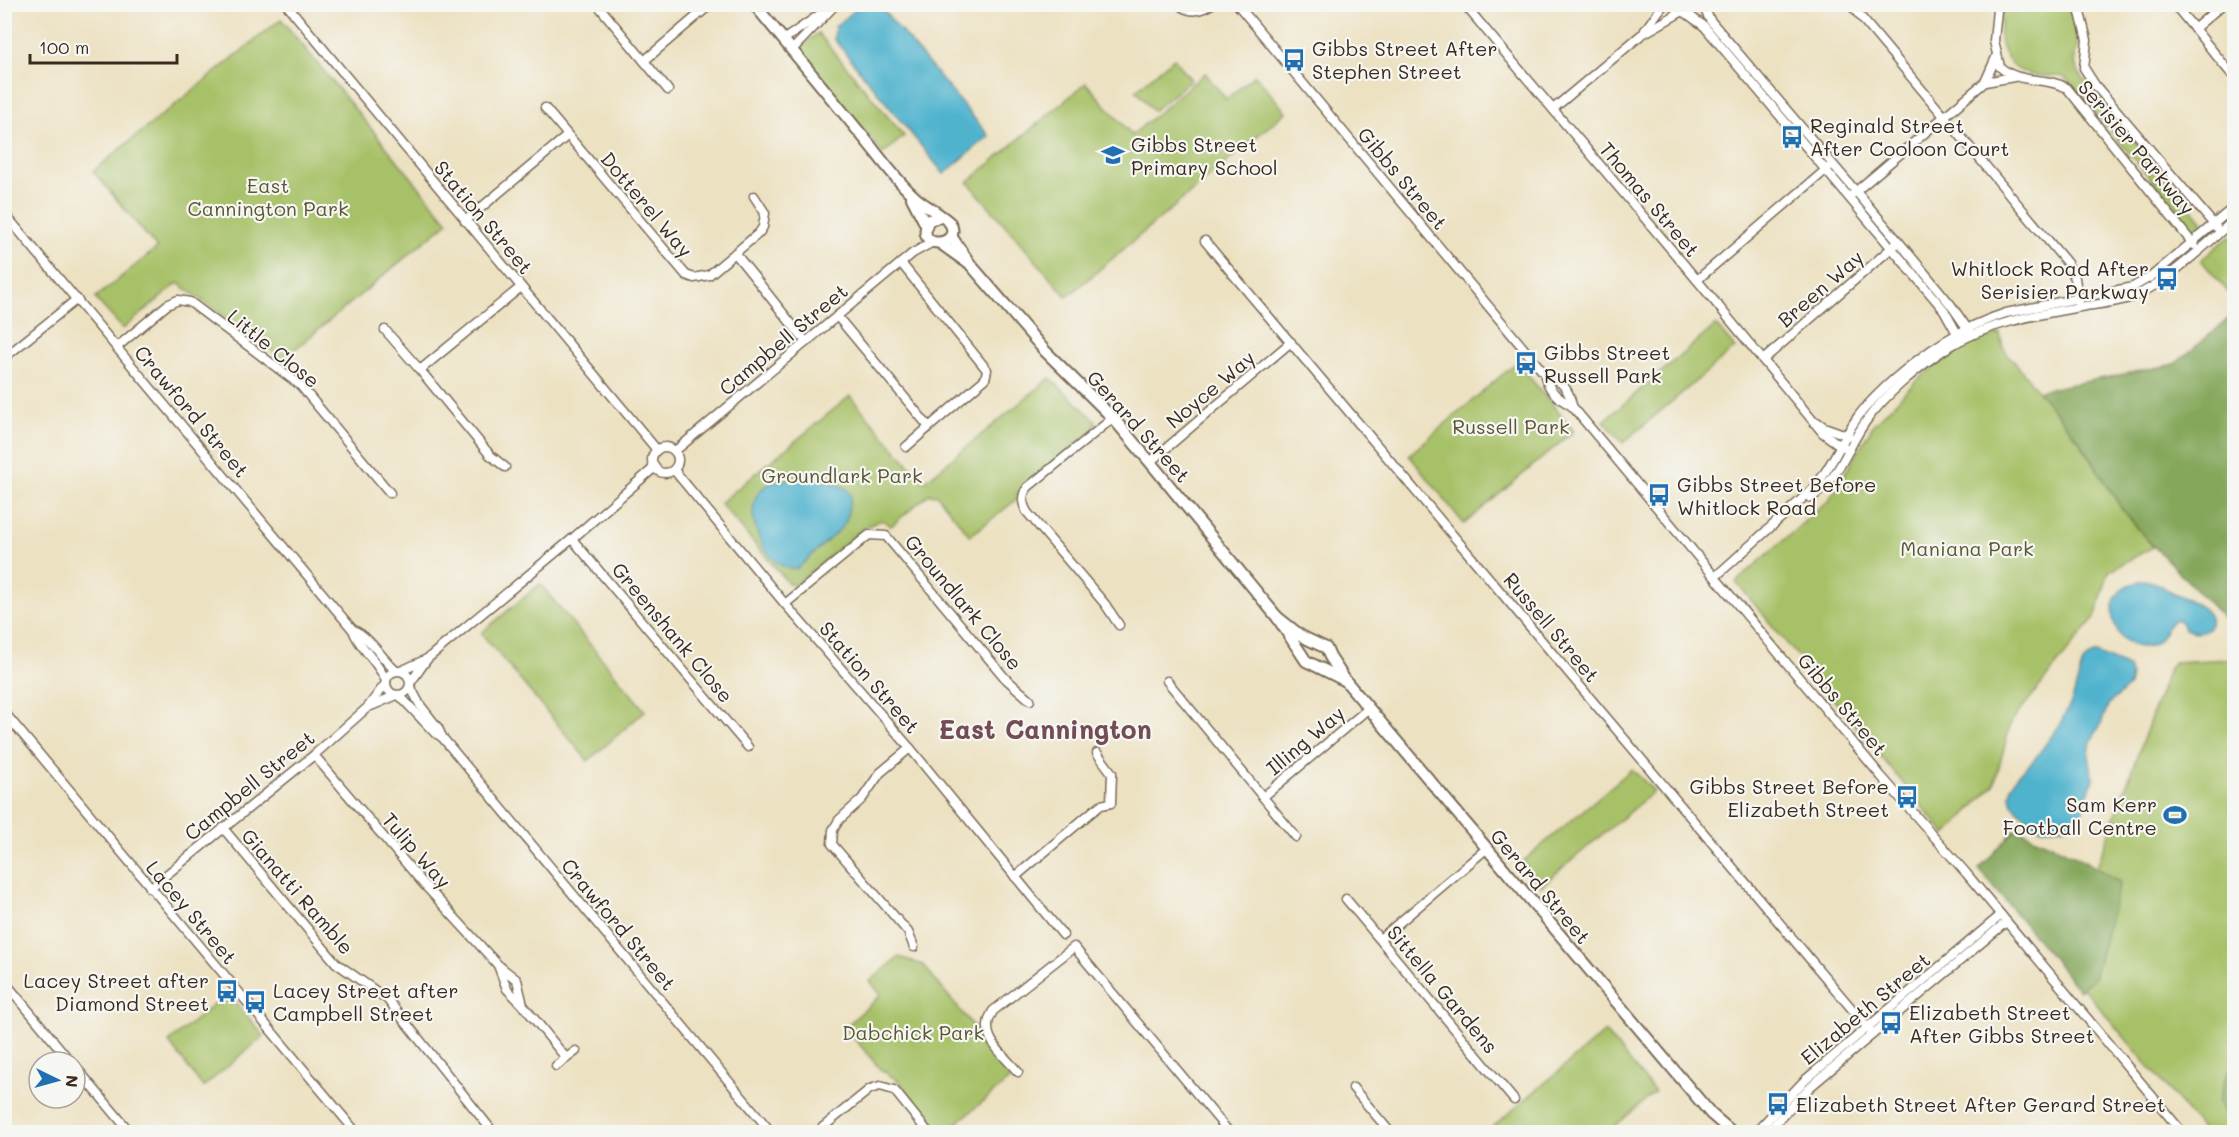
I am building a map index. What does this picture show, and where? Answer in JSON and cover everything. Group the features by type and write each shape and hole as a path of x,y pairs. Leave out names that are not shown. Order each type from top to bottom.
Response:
{"street":[{"name":"Station Street","path":"286,4 657,450"},
{"path":"597,4 668,90"},
{"path":"644,61 711,4"},
{"name":"Gerard Street","path":"754,4 909,192 951,224 951,236 970,264 1045,351 1113,418 1277,617 1306,661 1345,681"},
{"path":"783,40 835,4 792,50"},
{"path":"1178,4 1197,12 1212,4"},
{"name":"Gibbs Street","path":"1237,4 1544,373 1564,384 1570,395 1572,406"},
{"name":"Thomas Street","path":"1464,4 1697,280 1822,433 1850,450"},
{"path":"1641,35 1664,4"},
{"path":"1671,4 1704,26 1829,167"},
{"path":"1552,109 1641,35 1683,12 1694,10 1700,4 1710,21 1852,195 1951,305 1969,331"},
{"path":"1850,4 2067,263 2075,278 2079,303"},
{"path":"1996,4 1994,40 1997,56 2000,67 2014,77"},
{"name":"Serisier Parkway","path":"2076,4 2087,40 2084,68 2095,85 2220,232"},
{"path":"2080,13 2085,4"},
{"path":"2174,4 2235,77"},
{"path":"2194,29 2223,4"},
{"path":"1852,195 1985,82 1997,56"},
{"name":"Serisier Parkway","path":"1985,82 2014,77 2042,82 2057,81 2067,88 2195,246"},
{"name":"Dotterel Way","path":"545,108 686,275 694,278 709,275 763,227 765,213 754,196"},
{"path":"465,221 567,136"},
{"path":"1697,280 1829,167"},
{"name":"Gerard Street","path":"909,192 931,236 970,264"},
{"path":"2195,246 2214,224 2235,207"},
{"name":"Crawford Street","path":"4,213 353,630 358,641 377,662 386,682"},
{"path":"940,217 933,217 931,236 951,236"},
{"path":"1715,577 1792,509 1826,475 1846,435 1868,404 1907,368 1958,336 2006,313 2079,303 2133,287 2220,232 2235,219"},
{"name":"Campbell Street","path":"675,451 931,236"},
{"name":"Russell Street","path":"1205,241 1871,1030"},
{"path":"1895,244 1944,310 1958,336"},
{"name":"Breen Way","path":"1763,360 1895,244"},
{"path":"735,253 806,342"},
{"path":"901,263 987,370 984,379 906,447"},
{"path":"420,370 520,287"},
{"path":"4,358 77,299"},
{"name":"Little Close","path":"117,347 167,305 178,300 190,302 300,385 390,493"},
{"path":"837,316 929,427"},
{"path":"386,330 490,455 505,466"},
{"path":"1792,509 1828,484 1837,474 1865,422 1881,403 1958,336"},
{"name":"Noyce Way","path":"1150,462 1291,342"},
{"name":"Gibbs Street","path":"1544,373 1549,389 1572,406 2182,1132"},
{"name":"Thomas Street","path":"1809,416 1824,427 1856,438"},
{"path":"1113,418 1028,487 1023,500 1027,512 1105,604 1119,625"},
{"path":"663,447 675,451 678,464 674,470 667,473 655,467 653,461 657,450 663,447"},
{"path":"427,659 389,674 386,682 389,691 398,695 406,693 427,659 655,467"},
{"name":"Station Street","path":"674,470 785,604 910,748 1062,935"},
{"name":"Groundlark Close","path":"785,604 864,539 877,535 886,536 1005,678 1030,700"},
{"name":"Greenshank Close","path":"572,539 748,747"},
{"name":"Gerard Street","path":"1277,617 1301,636 1323,645 1345,681 1486,849 1711,1114 1732,1132"},
{"name":"Crawford Street","path":"353,630 366,638 384,660 398,671"},
{"path":"398,671 408,675 410,684"},
{"path":"1167,681 1296,837"},
{"name":"Campbell Street","path":"150,888 314,755 368,707 386,682"},
{"name":"Crawford Street","path":"410,684 420,705 438,728 442,737 771,1132"},
{"name":"Campbell Street","path":"368,707 398,695"},
{"name":"Crawford Street","path":"398,695 434,732 442,737"},
{"name":"Illing Way","path":"1263,797 1369,708"},
{"name":"Lacey Street","path":"4,712 356,1132"},
{"path":"910,748 880,774 862,799 838,820 833,830 832,844 908,932 914,947"},
{"path":"1015,877 1093,811 1101,805 1111,804 1112,773 1097,753"},
{"name":"Tulip Way","path":"314,755 421,881 498,965 517,980 523,1005 566,1058"},
{"name":"Gianatti Ramble","path":"223,828 336,963 387,999 493,1132"},
{"path":"1380,939 1486,849"},
{"name":"Sittella Gardens","path":"1346,899 1514,1100"},
{"name":"Elizabeth Street","path":"1756,1132 1804,1081 1871,1030 2003,919"},
{"path":"1018,1072 992,1041 987,1032 987,1019 993,1011 1074,947 1229,1132"},
{"path":"4,981 61,1050"},
{"name":"Elizabeth Street","path":"1767,1132 1810,1087 1871,1030"},
{"path":"556,1065 576,1051"},
{"path":"87,1080 130,1132"},
{"path":"817,1132 870,1089 880,1086 894,1090 928,1132"},
{"path":"1353,1088 1390,1132"},
{"name":"Gerard Street","path":"1711,1114 1720,1132"}],"green space":[{"path":"2002,5 2066,5 2078,25 2075,61 2079,73 2203,222 2194,230 2065,77 2025,73 2008,60 2000,40"},
{"name":"East Cannington Park","path":"281,19 448,222 283,359 178,283 123,329 95,298 157,248 93,171"},
{"path":"818,33 904,136 883,154 797,50"},
{"path":"1174,58 1191,80 1153,111 1136,90"},
{"path":"1205,73 1226,99 1255,75 1286,112 1067,297 968,182 1086,83 1132,135"},
{"path":"2230,236 2234,241 2234,299 2201,260"},
{"path":"2234,314 2234,629 2143,535 2120,506 2080,441 2038,391 2175,364"},
{"path":"1716,325 1735,348 1623,443 1604,421"},
{"name":"Maniana Park","path":"2000,334 2003,348 2080,442 2120,506 2153,547 2109,571 2095,618 2011,722 1994,785 1946,835 1736,582 1829,500 1874,424 1915,382 1958,350 1981,338"},
{"name":"Russell Park","path":"1517,362 1574,431 1464,524 1409,455"},
{"name":"Groundlark Park","path":"1050,378 1096,421 1095,428 1018,492 1017,499 970,536 937,495 929,494 891,526 882,520 865,527 795,585 789,584 720,503 850,396 924,482"},
{"path":"540,584 645,711 588,761 481,633"},
{"name":"Sam Kerr Football Centre","path":"2234,660 2234,1132 2204,1132 2062,963 2169,668 2174,662"},
{"path":"1632,769 1654,791 1541,886 1522,862"},
{"path":"2016,829 2078,857 2120,882 2094,978 2079,990 1979,869"},
{"name":"Dabchick Park","path":"899,957 923,965 1014,1076 946,1132 939,1132 899,1081 880,1069 845,1027 881,995 870,981"},
{"path":"227,993 264,1036 203,1087 169,1042"},
{"path":"1605,1032 1655,1092 1608,1132 1487,1132"},
{"path":"2234,1067 2234,1128 2218,1102 2227,1073"}],"water":[{"path":"861,5 879,5 989,136 944,174 834,39 835,27"},
{"path":"812,478 847,489 851,496 846,521 798,568 786,568 765,548 757,533 753,517 754,502 761,490 775,482"},
{"path":"2146,581 2157,584 2203,609 2210,620 2209,627 2200,632 2190,631 2184,629 2181,622 2176,619 2168,625 2156,643 2140,647 2130,644 2116,628 2113,607 2116,596 2124,588"},
{"path":"2096,653 2128,667 2131,676 2129,686 2108,705 2091,741 2089,755 2093,779 2081,816 2065,827 2040,828 2031,823 2012,804 2011,787 2018,775 2033,761 2057,729 2072,701 2082,665 2086,659"}],"place":[{"name":"Gibbs Street After Stephen Street","path":"1294,60"},
{"name":"Reginald Street After Cooloon Court","path":"1792,137"},
{"name":"Gibbs Street Primary School","path":"1113,155"},
{"name":"Whitlock Road After Serisier Parkway","path":"2167,279"},
{"name":"Gibbs Street Russell Park","path":"1526,363"},
{"name":"Gibbs Street Before Whitlock Road","path":"1659,495"},
{"name":"Gibbs Street Before Elizabeth Street","path":"1907,797"},
{"name":"Sam Kerr Football Centre","path":"2175,815"},
{"name":"Lacey Street after Diamond Street","path":"227,991"},
{"name":"Lacey Street after Campbell Street","path":"255,1002"},
{"name":"Elizabeth Street After Gibbs Street","path":"1891,1023"},
{"name":"Elizabeth Street After Gerard Street","path":"1778,1104"}],"district":[{"name":"East Cannington","path":"1045,729"}]}
